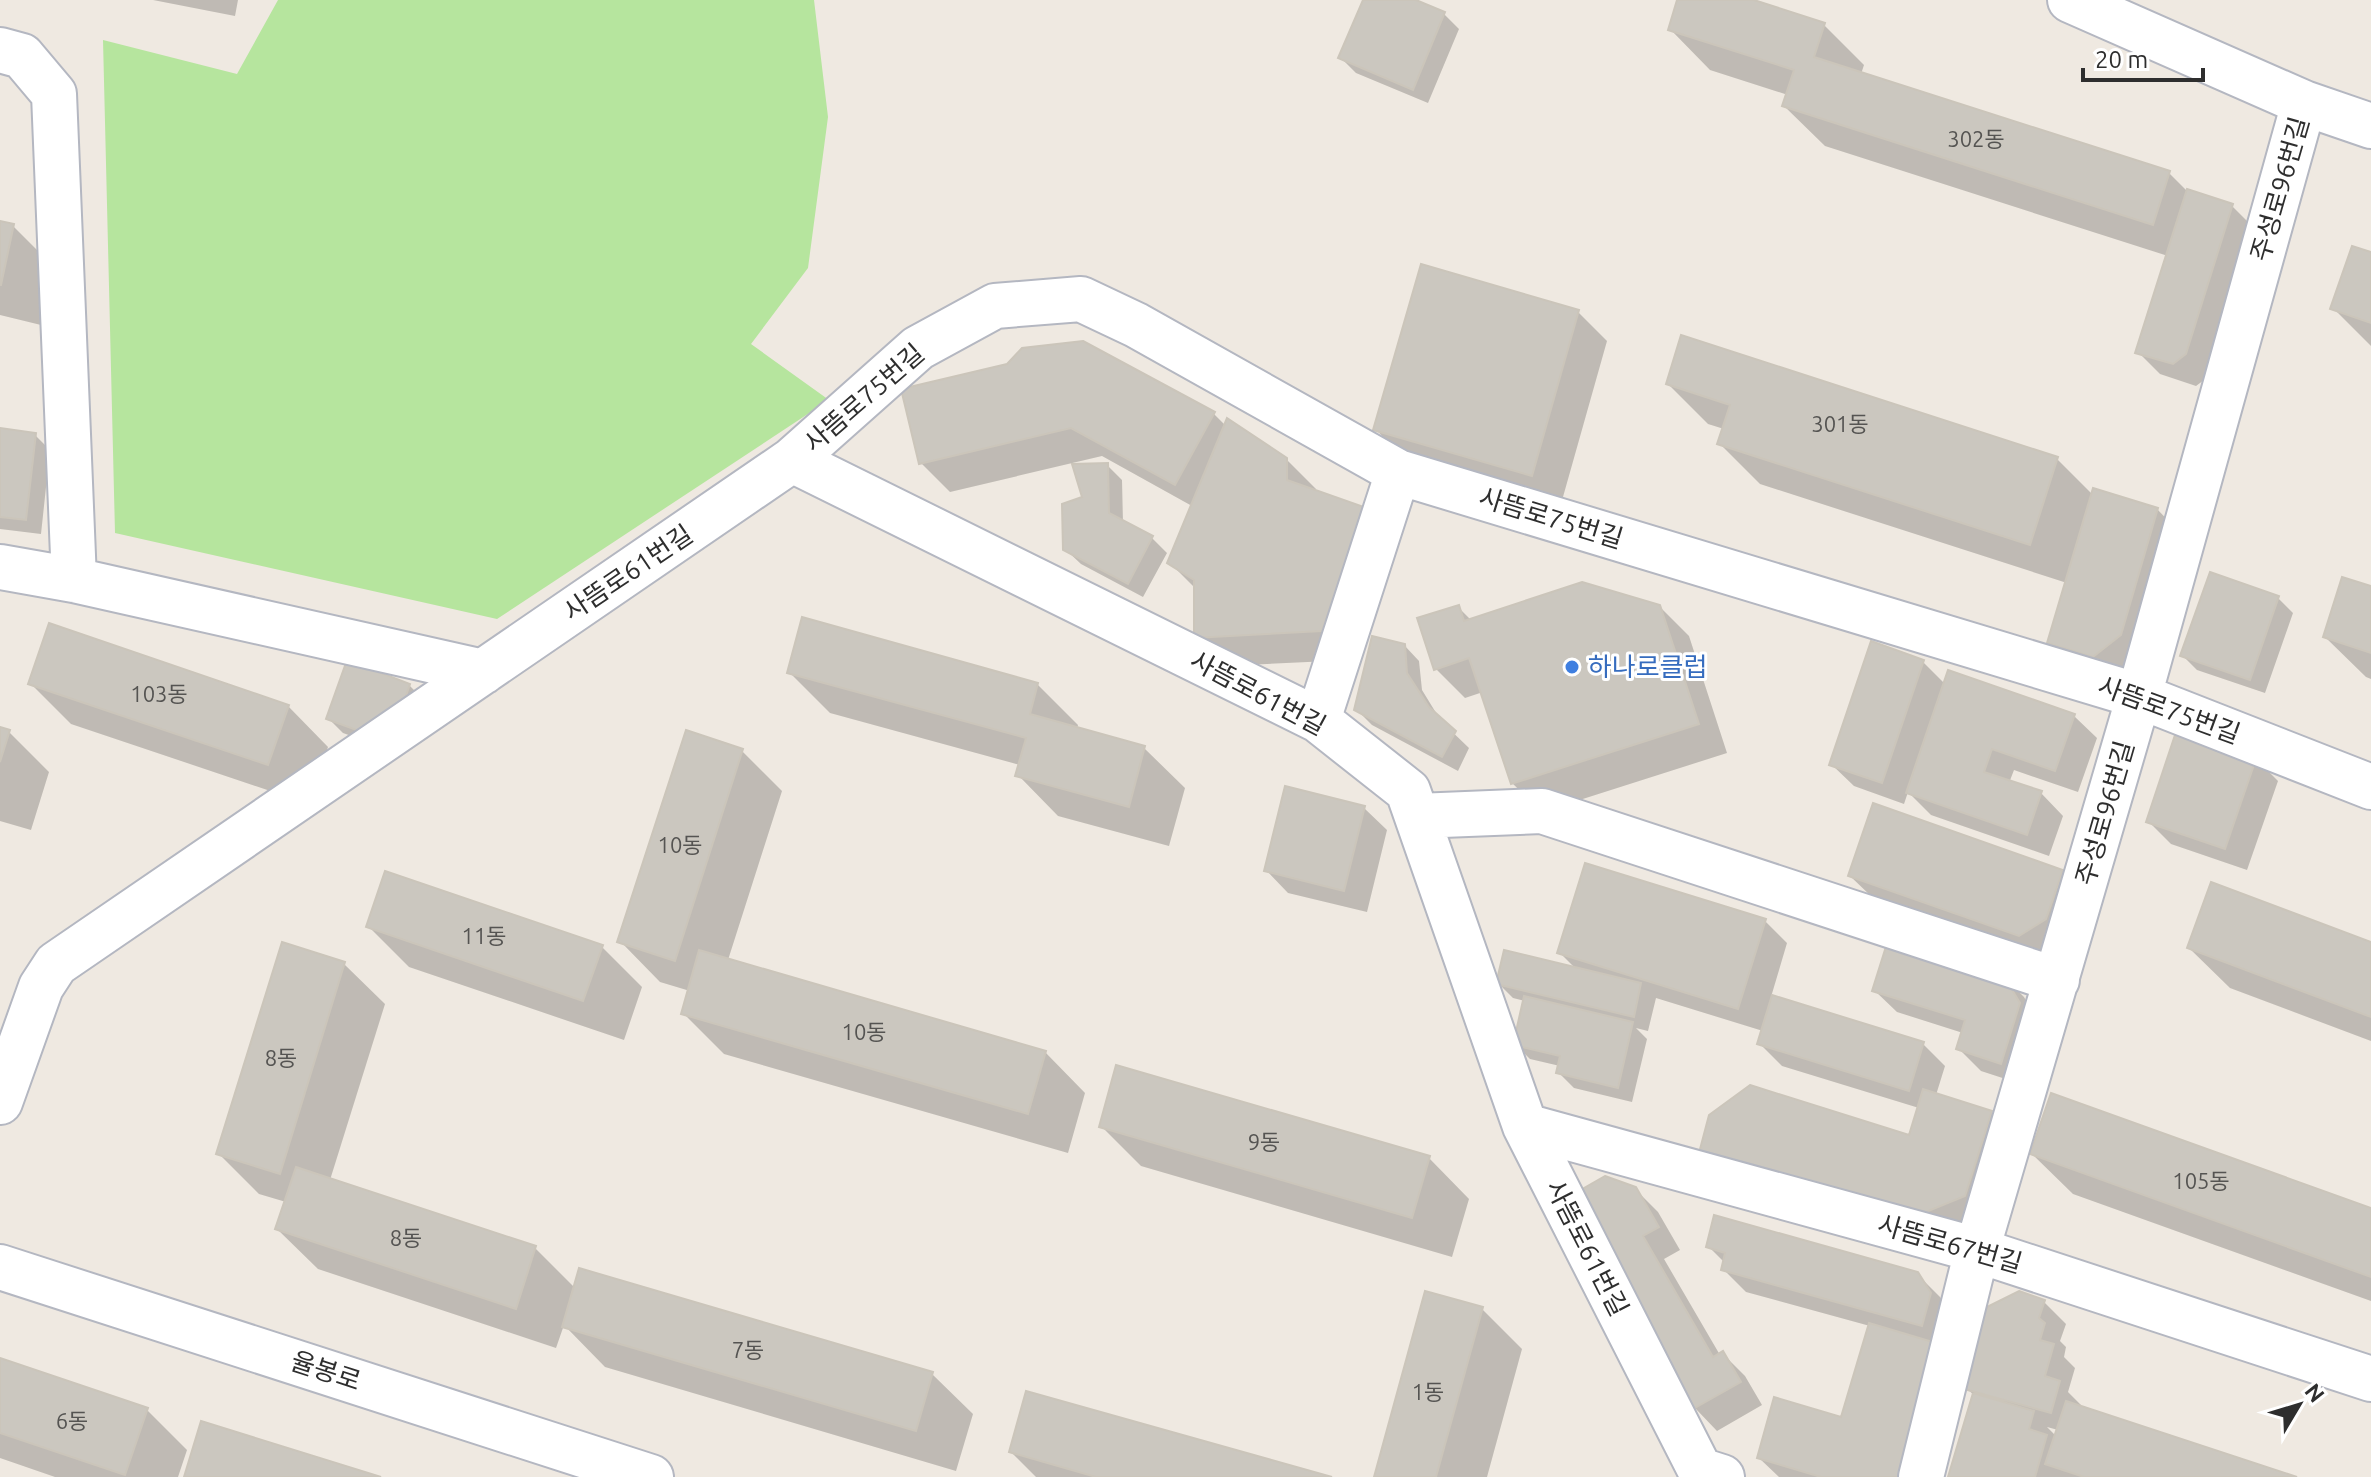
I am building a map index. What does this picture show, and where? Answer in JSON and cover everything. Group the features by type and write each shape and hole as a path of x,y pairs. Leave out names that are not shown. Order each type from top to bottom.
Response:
{"street":[{"path":"2070,0 2304,103 2371,126"},
{"path":"0,50 22,56 54,94 74,580"},
{"name":"주성로96번길","path":"1921,1477 1977,1250 2139,696 2304,103"},
{"name":"사뜸로75번길","path":"792,460 918,348 995,306 1081,299 1136,325 1398,472 2139,696 2371,787"},
{"name":"사뜸로61번길","path":"0,1102 41,987 56,964 792,460 1318,720 1408,791 1525,1126 1700,1470 1722,1477"},
{"path":"1318,720 1398,472"},
{"path":"0,567 74,580 483,672"},
{"path":"1417,816 1542,811 2057,980"},
{"name":"사뜸로67번길","path":"1525,1126 1977,1250 2371,1379"},
{"name":"율봉로","path":"0,1267 651,1477"}],"green space":[{"path":"278,0 814,0 828,117 808,268 751,344 829,400 497,619 115,533 103,40 237,74"}],"building":[{"path":"1363,0 1416,0 1445,12 1413,90 1338,58"},
{"path":"1677,0 1754,0 1825,23 1814,57 2170,171 2153,225 1782,106 1794,70 1668,30"},
{"path":"2187,189 2233,204 2186,354 2173,364 2135,353"},
{"path":"0,221 14,224 1,285 0,285"},
{"path":"2352,246 2371,252 2371,323 2330,309"},
{"path":"1421,264 1579,310 1532,476 1373,430"},
{"path":"1681,335 2058,457 2030,545 1717,444 1730,405 1666,384"},
{"path":"1083,341 1215,412 1175,485 1071,428 919,464 901,389 1007,364 1022,348"},
{"path":"1227,418 1287,458 1287,480 1364,507 1322,631 1194,638 1194,580 1167,563"},
{"path":"0,428 36,433 26,520 0,517"},
{"path":"1108,463 1109,513 1153,536 1128,584 1063,550 1062,504 1082,497 1072,464"},
{"path":"2093,488 2158,508 2121,635 2093,657 2047,643"},
{"path":"2210,572 2279,596 2250,680 2180,656"},
{"path":"2342,577 2371,586 2371,653 2323,637"},
{"path":"1582,582 1660,605 1699,724 1511,784 1469,658 1434,670 1417,618 1459,605 1464,621"},
{"path":"802,617 1038,683 1030,714 1145,746 1129,807 1015,776 1026,738 787,673"},
{"path":"49,623 289,705 268,765 28,684"},
{"path":"1372,636 1405,644 1407,673 1429,707 1456,731 1442,757 1354,710"},
{"path":"1871,641 1924,660 1882,783 1829,765"},
{"path":"347,660 410,684 397,722 380,716 373,736 326,719"},
{"path":"1948,670 2075,714 2055,771 1992,749 1984,772 2042,791 2027,835 1906,793"},
{"path":"0,727 10,730 0,762"},
{"path":"2177,729 2257,756 2225,849 2146,822"},
{"path":"686,730 743,749 675,961 617,942"},
{"path":"1285,786 1365,806 1344,891 1264,871"},
{"path":"1873,803 2063,870 2046,919 2019,936 1848,876"},
{"path":"1585,863 1766,919 1738,1009 1557,953"},
{"path":"385,871 603,945 583,1001 366,927"},
{"path":"2211,882 2371,942 2371,1017 2187,948"},
{"path":"1889,937 2002,973 2020,1003 2001,1064 1956,1049 1965,1020 1872,991"},
{"path":"282,942 345,962 280,1174 216,1154"},
{"path":"699,950 1046,1051 1028,1114 681,1014"},
{"path":"1504,950 1641,983 1634,1017 1496,984"},
{"path":"1772,995 1924,1042 1909,1091 1757,1044"},
{"path":"1524,996 1633,1022 1618,1088 1556,1073 1560,1056 1513,1045"},
{"path":"1116,1065 1430,1156 1412,1218 1099,1127"},
{"path":"1750,1085 1909,1135 1923,1089 1992,1111 1965,1196 1926,1212 1699,1153 1709,1115"},
{"path":"2051,1093 2371,1208 2371,1277 2030,1154"},
{"path":"296,1167 536,1246 516,1309 275,1229"},
{"path":"1605,1176 1636,1187 1659,1227 1643,1236 1713,1357 1723,1351 1741,1382 1693,1409 1570,1196"},
{"path":"1714,1215 1918,1272 1931,1293 1922,1326 1721,1270 1725,1253 1706,1247"},
{"path":"579,1268 933,1372 916,1431 562,1327"},
{"path":"1425,1291 1483,1307 1436,1477 1374,1477"},
{"path":"2019,1291 2045,1300 2039,1318 2045,1323 2040,1340 2054,1344 2045,1376 2060,1381 2051,1413 1964,1389 1987,1307"},
{"path":"1869,1323 1936,1343 1898,1477 1821,1477 1757,1458 1774,1397 1841,1417"},
{"path":"0,1358 148,1408 125,1475 0,1433"},
{"path":"1026,1391 1332,1477 1096,1477 1009,1452"},
{"path":"1973,1393 2034,1411 2029,1429 2047,1435 2035,1477 1948,1477"},
{"path":"2066,1401 2297,1477 2084,1477 2045,1464"},
{"path":"201,1421 381,1477 184,1477"}],"place":[{"name":"하나로클럽","path":"1572,667"}]}
